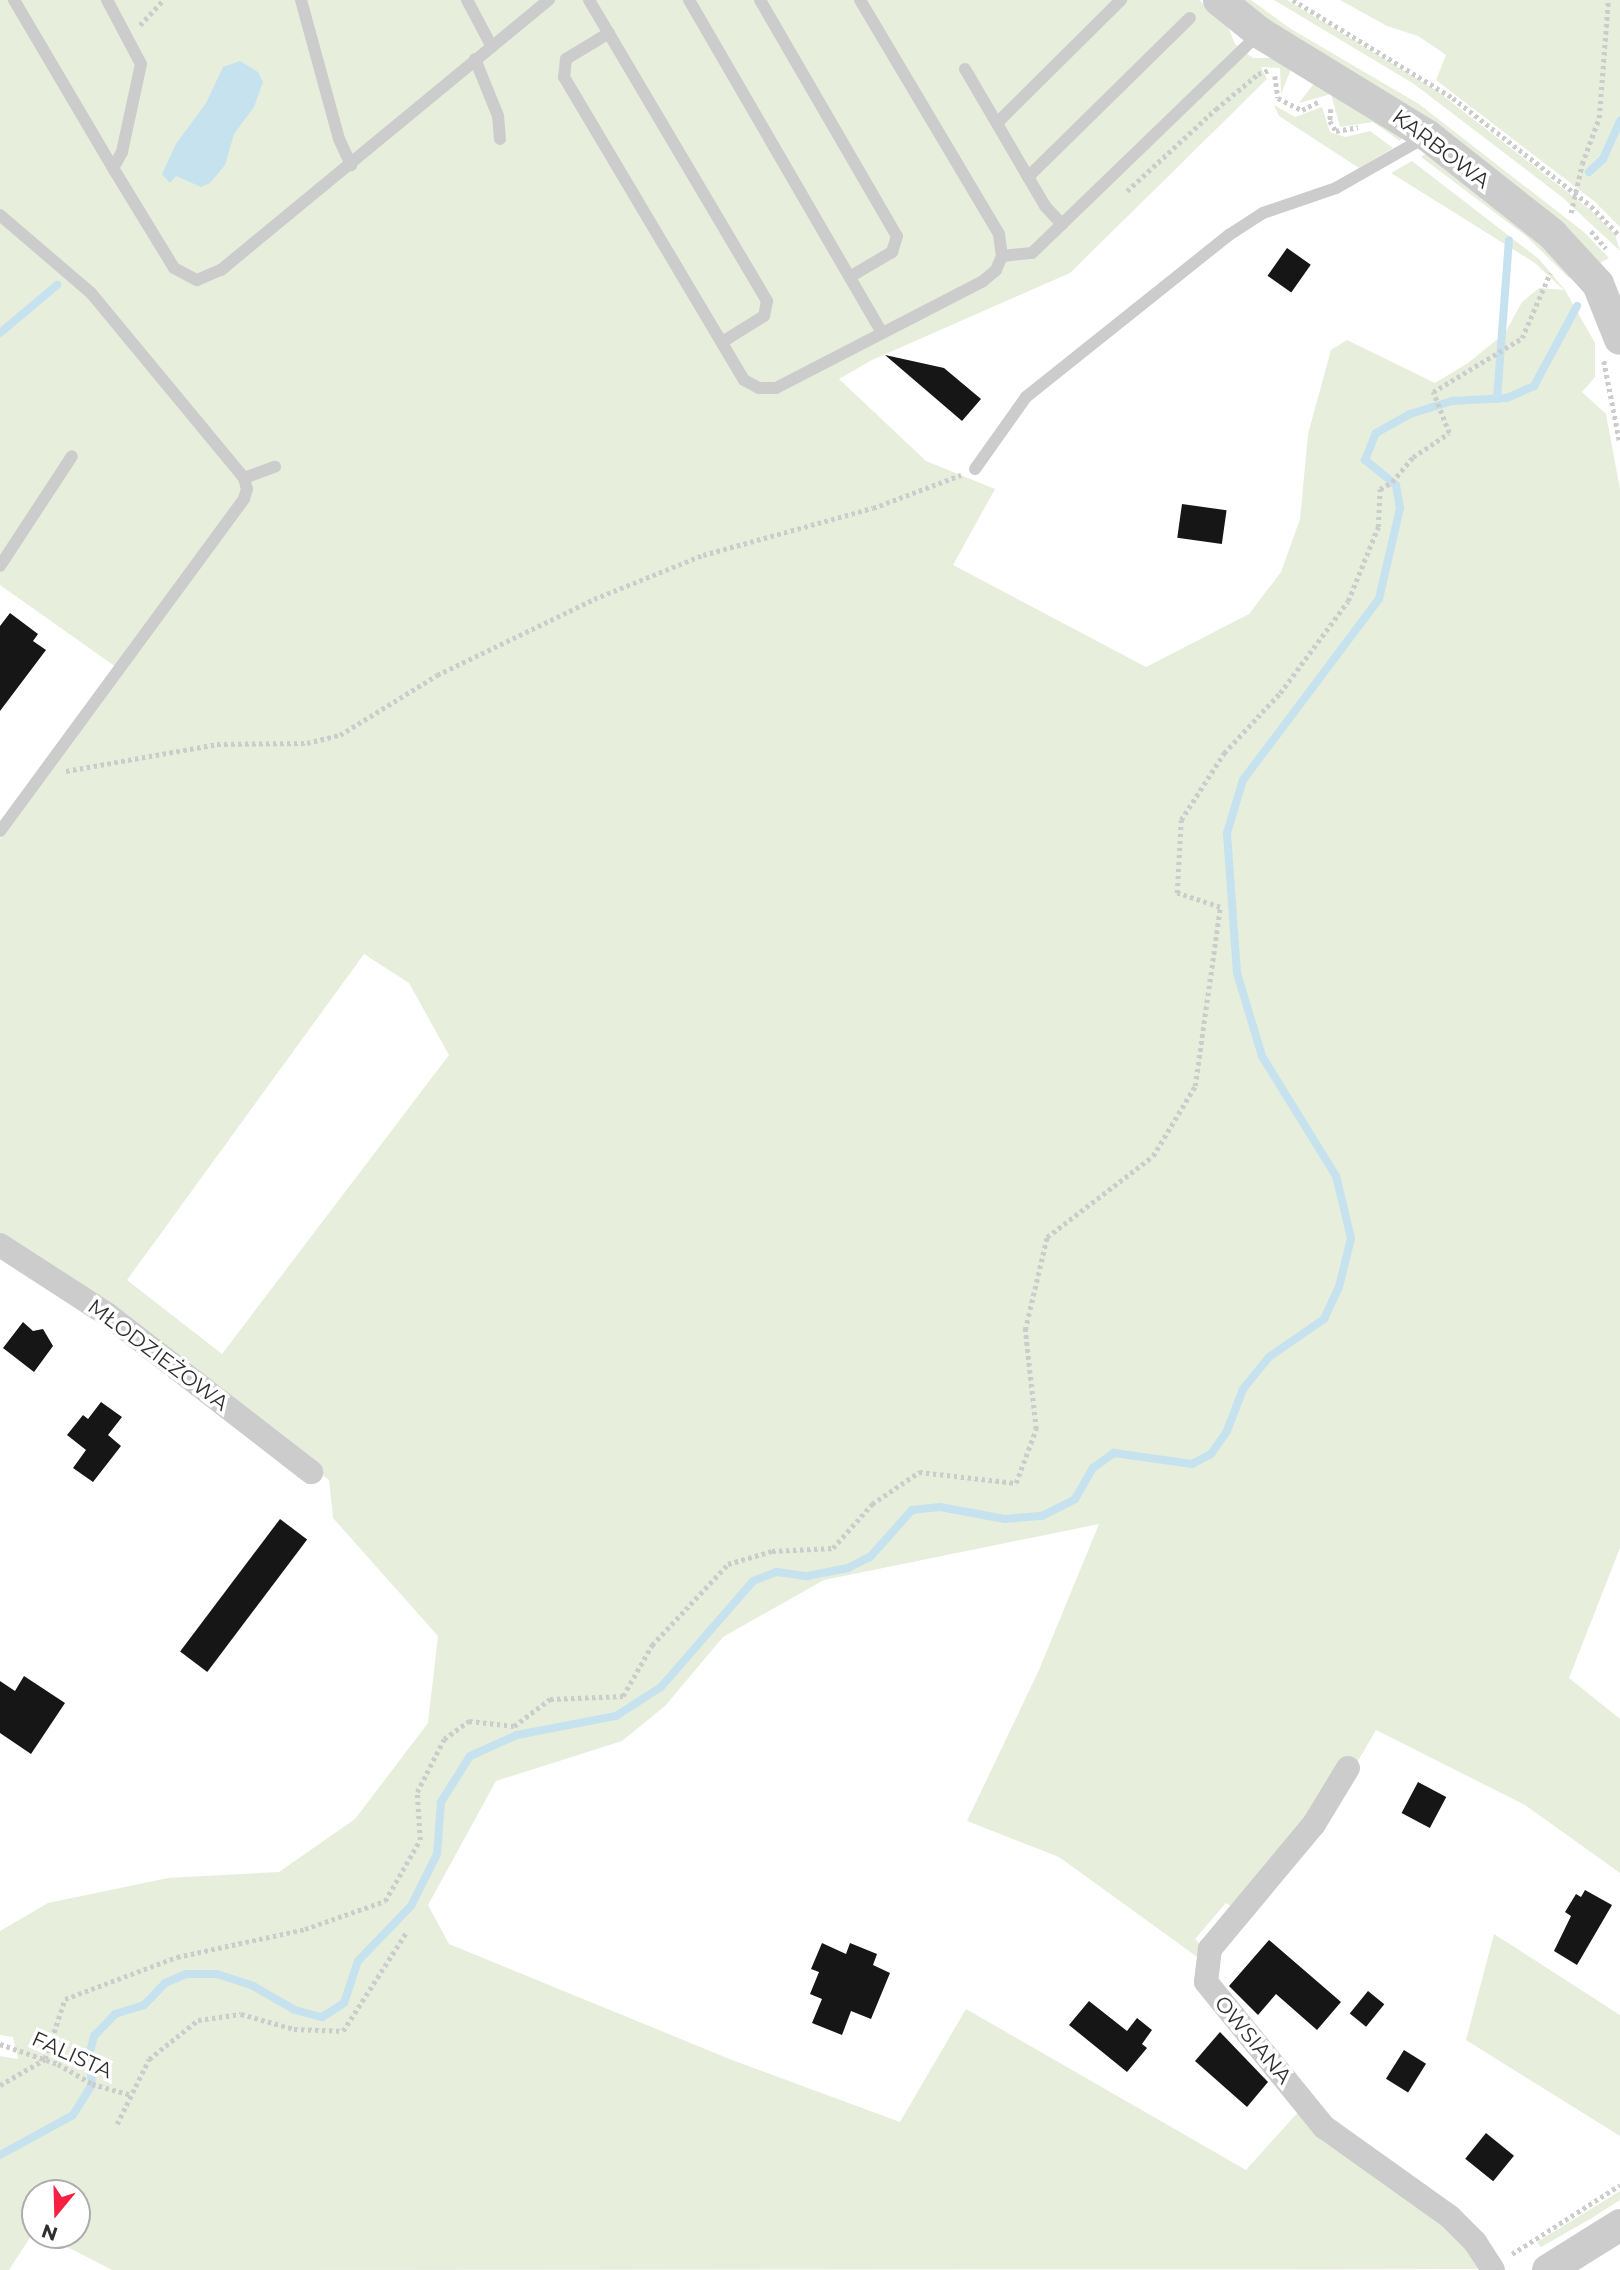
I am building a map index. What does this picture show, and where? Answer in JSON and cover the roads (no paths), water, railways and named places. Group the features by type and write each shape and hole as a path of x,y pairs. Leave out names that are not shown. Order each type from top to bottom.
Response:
{"street":[{"name":"KARBOWA","path":"1219,0 1260,33 1427,136 1573,253 1603,293 1611,347"},
{"name":"MŁODZIEŻOWA","path":"0,1245 108,1315 311,1472"},
{"name":"OWSIANA","path":"1348,1768 1314,1824 1210,1950 1206,1982 1324,2127 1450,2217 1475,2242 1492,2269"},
{"path":"1548,2270 1620,2225"}],"lane":[{"path":"14,0 174,268 197,280 221,270 549,0"},
{"path":"107,0 141,64 122,152 113,168"},
{"path":"301,0 339,139 351,164"},
{"path":"467,0 492,47"},
{"path":"589,0 767,301 764,316 722,342"},
{"path":"689,0 853,275 881,331"},
{"path":"760,0 897,236 892,252 853,275"},
{"path":"609,33 566,59 564,77 744,380 759,388 776,388 881,331 983,281 996,270 1002,256 999,234 860,0"},
{"path":"997,123 1121,0"},
{"path":"1028,177 1190,18"},
{"path":"1002,256 1032,253 1260,33"},
{"path":"475,60 498,116 500,139"},
{"path":"965,69 1028,177 1062,224"},
{"path":"975,470 1026,397 1228,235 1263,213 1336,188 1427,136"},
{"path":"0,215 91,293 244,478 244,499 0,831"},
{"path":"0,566 72,456"},
{"path":"244,478 275,467"}],"water":[{"path":"240,61 258,72 263,82 254,107 234,134 225,165 210,183 201,187 176,176 170,183 162,174 176,144 206,103 223,67"}],"waterway":[{"path":"1589,172 1603,159 1620,121"},
{"path":"1497,399 1509,240"},
{"path":"0,333 57,285"},
{"path":"0,2155 73,2115 92,2084 89,2055 94,2036 115,2014 144,2005 165,1983 186,1974 217,1974 253,1986 295,2010 322,2017 344,2003 358,1961 411,1906 437,1854 441,1802 470,1756 517,1735 616,1716 661,1687 753,1581 777,1572 807,1576 848,1568 870,1557 912,1510 940,1507 1005,1519 1042,1516 1075,1499 1093,1468 1114,1453 1192,1464 1211,1454 1227,1431 1243,1389 1269,1357 1324,1319 1339,1287 1351,1238 1336,1176 1262,1056 1237,973 1227,833 1243,780 1379,599 1400,508 1396,485 1365,460 1376,433 1410,414 1452,401 1507,398 1534,386 1577,306"}]}
